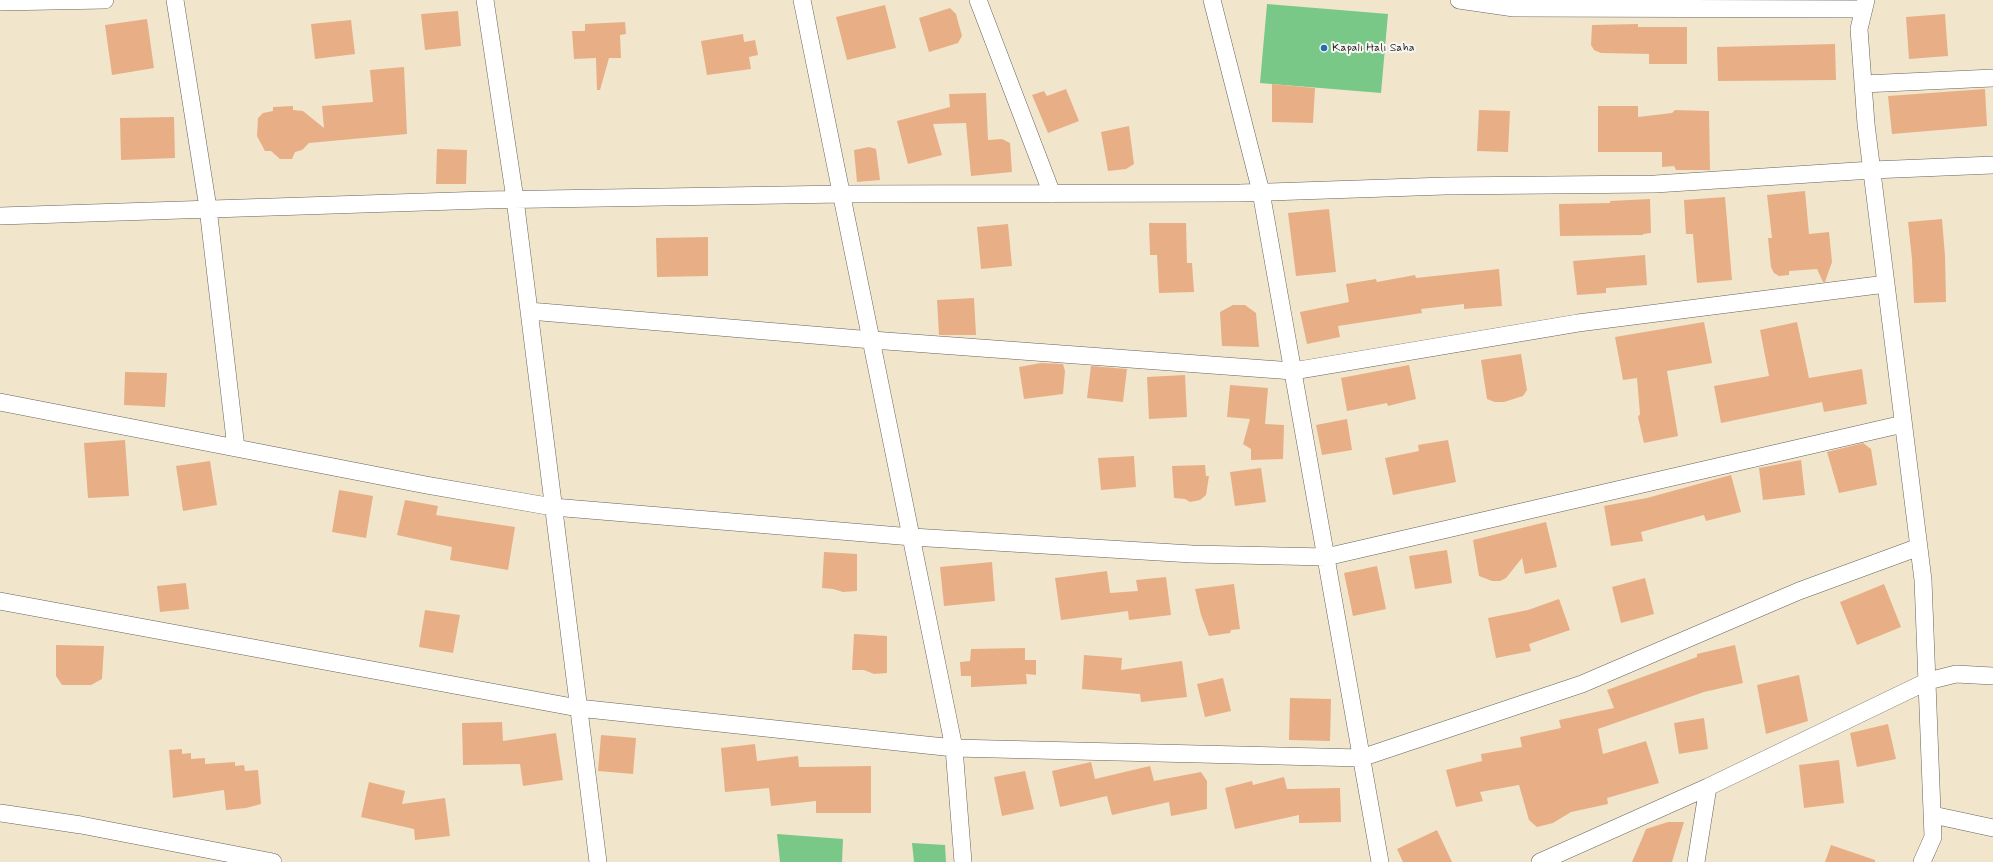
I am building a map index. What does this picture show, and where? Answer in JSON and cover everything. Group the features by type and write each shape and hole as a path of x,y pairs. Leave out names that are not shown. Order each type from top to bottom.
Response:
{"street":[{"path":"0,2 104,0"},
{"path":"175,0 208,208 236,448"},
{"path":"485,0 515,199 598,862"},
{"path":"802,0 843,194 954,748 963,862"},
{"path":"978,0 1052,194"},
{"path":"1212,0 1261,192 1380,862"},
{"path":"1458,0 1514,8 1865,4 1859,29 1863,84 1872,170 1923,580 1933,837 1922,862"},
{"path":"1863,84 1993,78"},
{"path":"0,216 515,199 843,194 1261,192 1445,186 1655,184 1872,170 1993,165"},
{"path":"529,311 872,340 1293,371 1578,323 1886,284"},
{"path":"0,402 553,507 912,538 1192,554 1326,557 1903,424"},
{"path":"0,602 578,708 954,748 1361,758 1582,684 1798,591 1919,547"},
{"path":"1540,862 1708,787 1928,681 1956,674 1993,676"},
{"path":"1696,862 1708,787"},
{"path":"0,813 81,825 273,862"},
{"path":"1932,815 1993,828"}],"green space":[{"name":"Kapalı Halı Saha","path":"1267,4 1388,14 1381,93 1260,83"},
{"path":"777,834 843,839 842,862 780,862"},
{"path":"912,843 945,845 946,862 914,862"}],"building":[{"path":"885,5 896,48 847,60 836,17"},
{"path":"950,8 956,14 962,36 958,43 929,52 919,18"},
{"path":"458,11 461,46 425,50 421,14"},
{"path":"1945,14 1948,56 1909,59 1906,17"},
{"path":"147,19 154,68 112,75 105,25"},
{"path":"351,20 355,54 315,59 311,24"},
{"path":"625,22 626,34 620,35 621,58 609,58 600,90 597,90 596,58 574,59 572,31 585,31 585,24"},
{"path":"1638,24 1638,27 1687,27 1687,64 1649,64 1649,54 1601,53 1594,50 1591,45 1592,25"},
{"path":"743,34 744,42 755,40 758,55 749,57 751,69 707,75 701,41"},
{"path":"1835,44 1836,80 1718,81 1717,47"},
{"path":"404,67 407,134 309,143 302,150 295,152 292,159 280,159 271,151 265,151 257,136 258,118 263,113 273,111 273,107 293,106 293,110 303,111 324,128 322,106 373,102 370,70"},
{"path":"1272,84 1315,88 1313,123 1272,122"},
{"path":"1066,89 1079,121 1048,133 1032,95 1044,91 1047,96"},
{"path":"1985,89 1987,126 1892,134 1888,96"},
{"path":"986,93 988,140 1002,139 1010,143 1012,172 971,176 966,123 933,124 942,155 908,164 897,121 950,107 949,94"},
{"path":"1598,106 1638,106 1638,117 1672,113 1675,110 1709,111 1710,170 1676,170 1674,166 1662,167 1662,152 1598,152"},
{"path":"1479,110 1510,111 1508,152 1477,151"},
{"path":"174,117 175,158 121,160 120,118"},
{"path":"1129,126 1134,164 1126,169 1108,171 1101,132"},
{"path":"869,147 876,149 880,180 857,182 854,150"},
{"path":"437,149 467,150 466,184 436,184"},
{"path":"1805,191 1809,234 1829,232 1832,262 1825,282 1823,282 1817,269 1789,271 1789,275 1779,276 1774,273 1771,267 1768,238 1772,238 1767,195"},
{"path":"1725,197 1732,280 1697,283 1693,234 1686,234 1684,200"},
{"path":"1650,199 1651,233 1643,235 1560,236 1559,204 1610,203 1610,201"},
{"path":"1329,209 1336,272 1296,276 1288,213"},
{"path":"1942,219 1945,256 1946,302 1914,303 1912,259 1908,222"},
{"path":"1149,223 1186,223 1187,263 1192,263 1194,292 1159,293 1157,255 1150,255"},
{"path":"1008,224 1012,266 981,269 977,227"},
{"path":"708,237 708,276 657,277 656,238"},
{"path":"1645,255 1647,285 1606,288 1606,293 1577,295 1573,261"},
{"path":"1499,269 1502,306 1464,309 1464,304 1421,309 1422,313 1338,326 1340,337 1307,344 1300,312 1349,302 1346,284 1376,279 1377,282 1415,275 1416,278"},
{"path":"974,298 976,335 939,335 937,300"},
{"path":"1233,305 1245,305 1256,313 1259,347 1222,346 1220,312"},
{"path":"1704,322 1712,363 1667,371 1678,436 1644,443 1638,417 1640,414 1637,378 1623,380 1615,337"},
{"path":"1797,322 1809,378 1862,369 1867,404 1824,412 1822,402 1721,423 1714,386 1769,376 1760,330"},
{"path":"1521,354 1527,390 1523,396 1504,402 1495,402 1487,399 1481,360"},
{"path":"1041,363 1063,364 1065,371 1063,394 1024,399 1019,367"},
{"path":"1409,365 1416,399 1388,406 1387,403 1347,411 1341,378"},
{"path":"1091,366 1127,369 1123,402 1087,398"},
{"path":"125,372 167,373 165,407 124,405"},
{"path":"1185,375 1187,417 1149,419 1147,377"},
{"path":"1230,385 1268,388 1265,424 1284,425 1283,459 1251,460 1251,449 1243,444 1250,419 1227,417"},
{"path":"1347,419 1352,450 1322,455 1316,425"},
{"path":"125,440 129,496 88,498 84,443"},
{"path":"1448,440 1456,482 1393,495 1385,458 1419,451 1418,445"},
{"path":"1863,443 1871,449 1877,485 1839,493 1827,452"},
{"path":"1134,456 1136,487 1101,490 1098,458"},
{"path":"1801,460 1805,495 1763,500 1759,468"},
{"path":"210,461 217,505 183,511 176,466"},
{"path":"1205,465 1206,476 1209,476 1206,495 1200,500 1190,502 1185,499 1174,498 1172,466"},
{"path":"1261,468 1266,502 1235,506 1230,472"},
{"path":"1731,475 1741,512 1706,521 1704,515 1641,532 1643,541 1611,546 1604,506 1647,498"},
{"path":"339,490 373,496 366,538 332,532"},
{"path":"405,500 438,506 436,515 515,527 508,570 450,560 452,547 397,535"},
{"path":"1546,522 1557,567 1525,574 1522,558 1506,578 1500,581 1492,581 1479,576 1473,540"},
{"path":"1447,550 1452,583 1415,589 1409,556"},
{"path":"824,552 857,554 857,591 843,592 822,588"},
{"path":"992,562 995,601 944,606 940,567"},
{"path":"1377,566 1386,609 1353,616 1344,573"},
{"path":"1107,571 1110,593 1138,591 1136,580 1166,577 1171,615 1129,620 1128,611 1061,620 1055,578"},
{"path":"1645,578 1654,614 1621,623 1612,587"},
{"path":"186,583 189,609 160,612 157,586"},
{"path":"1234,584 1240,629 1231,630 1230,633 1209,636 1201,615 1195,589"},
{"path":"1884,584 1901,627 1857,645 1840,602"},
{"path":"1559,599 1570,630 1529,644 1531,651 1496,658 1488,618 1528,610"},
{"path":"425,610 460,615 453,653 419,647"},
{"path":"854,634 887,636 887,673 874,674 864,670 852,670"},
{"path":"56,645 104,646 102,679 91,685 62,685 56,676"},
{"path":"1735,645 1743,683 1704,692 1598,729 1603,754 1646,741 1659,783 1607,798 1608,804 1571,812 1553,823 1537,827 1529,820 1519,785 1480,792 1483,801 1456,807 1446,770 1482,761 1481,754 1522,747 1520,737 1561,728 1559,720 1614,708 1607,690 1697,657 1697,654"},
{"path":"1025,648 1025,660 1036,660 1036,675 1026,674 1027,684 971,687 971,676 961,676 960,662 970,661 971,649"},
{"path":"1084,655 1122,658 1121,670 1182,661 1187,697 1141,702 1140,694 1082,689"},
{"path":"1799,675 1808,721 1766,734 1757,685"},
{"path":"1223,678 1231,711 1205,717 1197,684"},
{"path":"1290,698 1331,699 1330,741 1289,740"},
{"path":"1704,718 1708,749 1679,754 1674,723"},
{"path":"502,722 503,741 556,733 563,780 523,786 520,764 463,765 462,723"},
{"path":"1888,724 1896,759 1857,767 1850,733"},
{"path":"601,735 636,738 633,774 598,771"},
{"path":"755,744 757,761 798,756 799,767 871,766 871,813 816,813 816,801 771,806 769,788 725,792 721,748"},
{"path":"182,749 182,754 191,753 191,759 205,758 205,764 235,762 235,766 244,765 245,771 258,770 261,804 246,808 226,810 224,790 173,798 169,750"},
{"path":"1839,760 1844,803 1804,808 1799,765"},
{"path":"1091,762 1095,779 1150,766 1154,781 1201,772 1207,781 1207,809 1171,816 1169,802 1112,815 1107,796 1060,807 1052,771"},
{"path":"1025,771 1034,809 1002,816 994,777"},
{"path":"1284,777 1287,789 1340,788 1341,822 1299,823 1299,815 1235,829 1225,788 1252,781 1253,785"},
{"path":"369,782 405,791 402,804 445,798 450,836 415,840 414,829 361,817"},
{"path":"1668,822 1684,822 1672,862 1632,862 1646,829"},
{"path":"1437,830 1452,862 1403,862 1397,849"},
{"path":"1831,845 1875,860 1875,862 1825,862"}],"place":[{"name":"Kapalı Halı Saha","path":"1324,48"}]}
